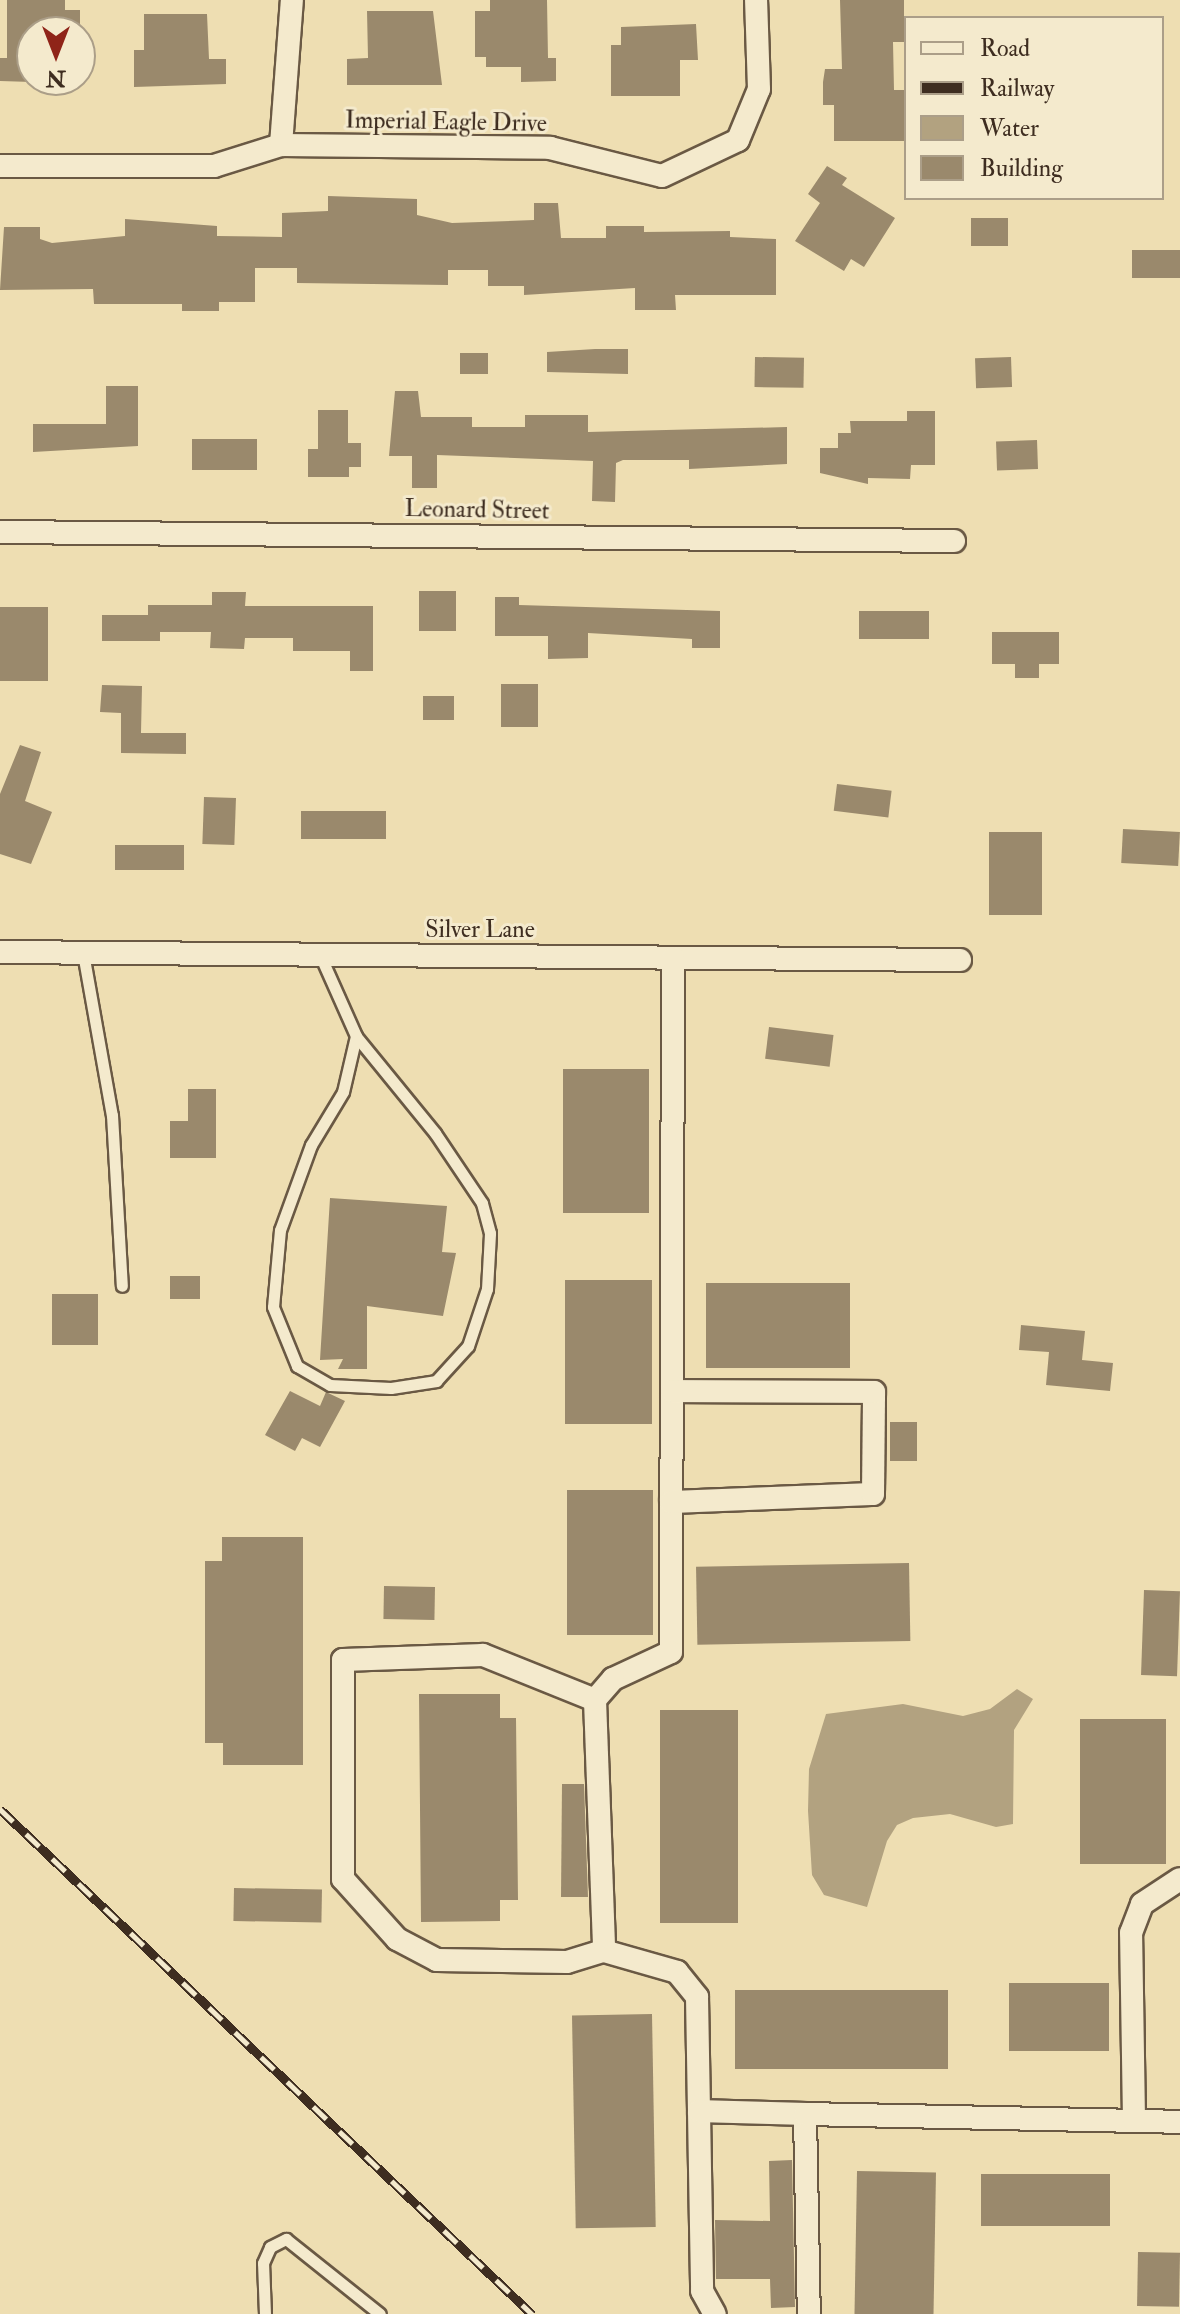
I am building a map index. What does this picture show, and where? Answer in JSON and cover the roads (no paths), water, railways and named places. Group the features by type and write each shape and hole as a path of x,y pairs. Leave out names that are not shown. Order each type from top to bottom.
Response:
{"street":[{"path":"281,145 292,0"},
{"name":"Imperial Eagle Drive","path":"0,166 214,166 281,145 550,148 662,176 738,140 759,89 756,0"},
{"name":"Leonard Street","path":"0,532 954,541"},
{"name":"Silver Lane","path":"0,952 960,960"},
{"path":"604,1951 595,1700 613,1679 671,1652 673,958"},
{"path":"671,1502 873,1494 874,1392 672,1391"},
{"path":"595,1700 483,1655 343,1660 343,1879 397,1939 437,1960 567,1962 604,1951 677,1972 697,1997 702,2291 715,2314"},
{"path":"1134,2120 1131,1933 1142,1904 1180,1879"},
{"path":"699,2111 1180,2122"},
{"path":"805,2114 809,2314"}],"lane":[{"path":"83,953 112,1115 122,1286"},
{"path":"320,955 356,1036 435,1133 482,1203 490,1233 487,1289 468,1346 436,1381 391,1388 330,1385 297,1366 273,1307 280,1230 311,1145 343,1092 356,1036"},
{"path":"265,2314 263,2263 270,2247 286,2239 380,2314"}],"water":[{"path":"1017,1689 1033,1699 1014,1730 1013,1824 996,1827 950,1814 913,1818 897,1825 887,1841 867,1907 824,1895 812,1875 808,1811 809,1769 826,1714 903,1704 963,1716 990,1709"}],"railway":[{"path":"0,1809 532,2314"}]}
